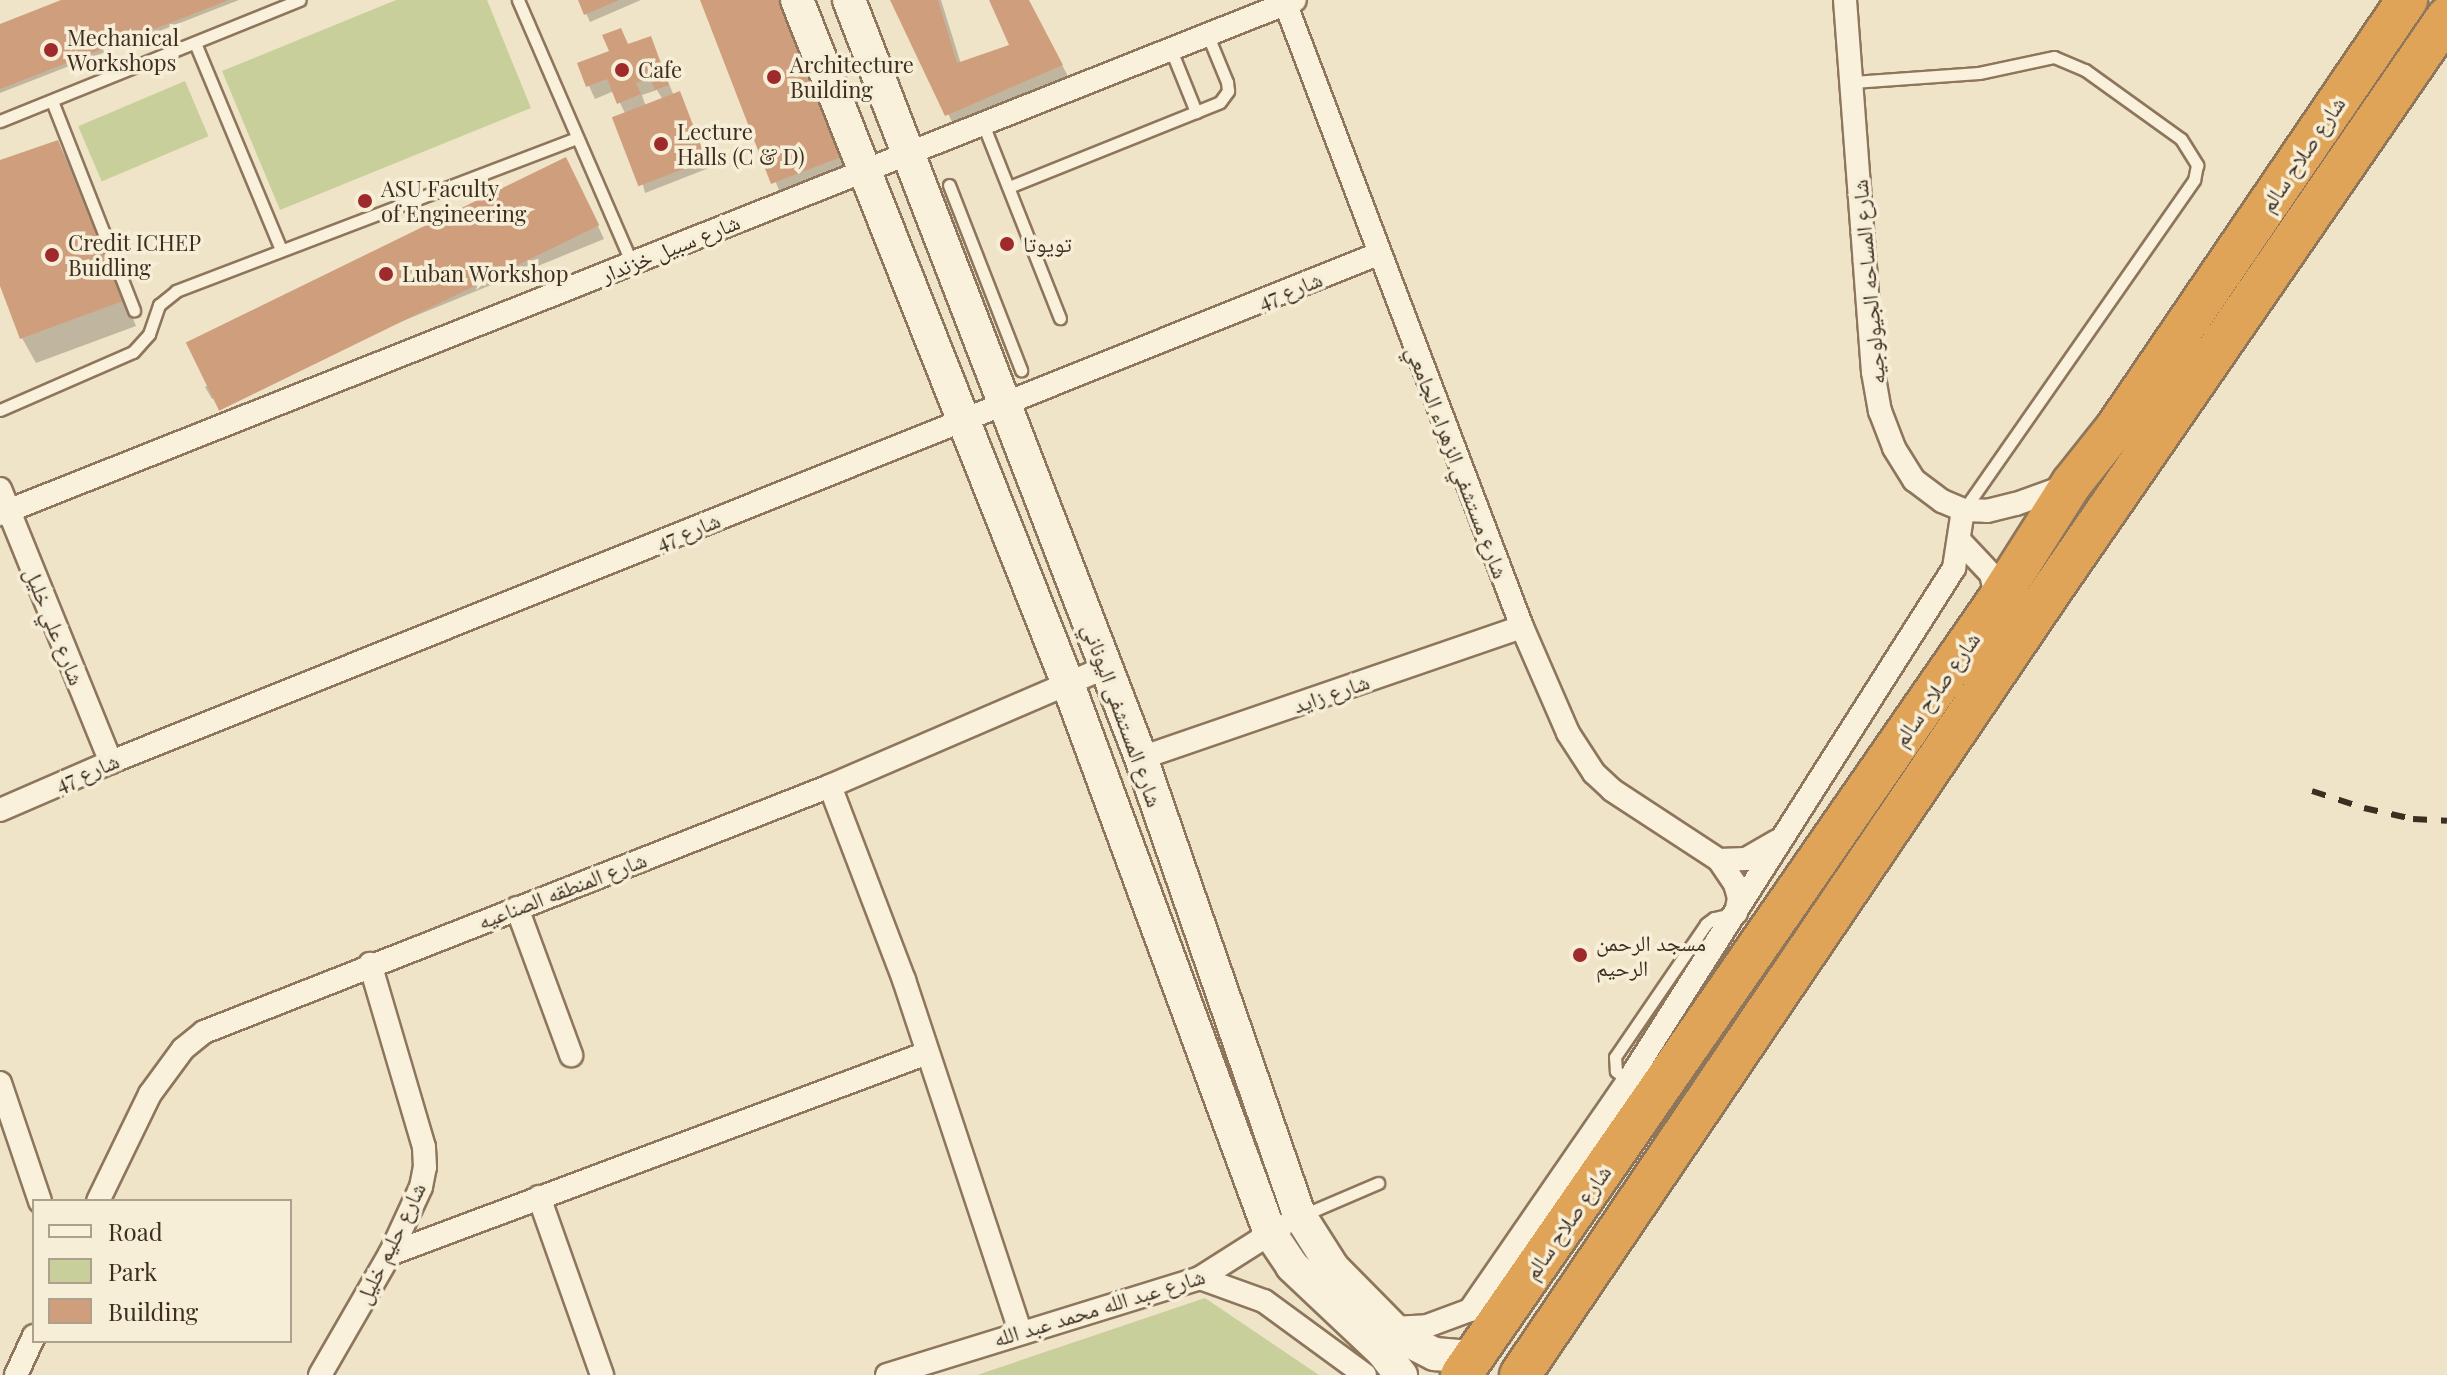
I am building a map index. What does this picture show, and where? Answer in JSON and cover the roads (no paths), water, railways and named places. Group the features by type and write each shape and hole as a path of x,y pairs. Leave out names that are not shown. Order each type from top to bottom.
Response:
{"highway":[{"name":"شارع صلاح سالم","path":"1467,1366 1997,601 2072,483 2115,429 2407,0"},
{"name":"شارع صلاح سالم","path":"1529,1368 2051,591 2447,17"}],"street":[{"name":"شارع المستشفى اليوناني","path":"797,0 1068,684 1270,1233 1292,1266 1382,1351 1401,1375"},
{"name":"شارع المستشفى اليوناني","path":"849,0 908,156 973,284 1005,404 1141,758 1300,1216 1333,1268 1392,1328 1418,1347 1467,1366"},
{"name":"شارع المساحه الجيولوجيه","path":"1845,0 1870,338 1880,411 1894,448 1914,480 1942,501 1963,510"},
{"name":"شارع سبيل خزندار","path":"3,505 908,156 1288,1"},
{"name":"شارع مستشفي الزهراء الجامعي","path":"1288,1 1378,254 1522,627 1568,733 1594,773 1612,790 1719,860 1735,884 1739,898 1736,913"},
{"name":"شارع 47","path":"0,810 111,762 1378,254"},
{"path":"1392,1328 1427,1326 1470,1310 1628,1081 1954,568 1963,510 1987,511 2016,504 2072,483"},
{"name":"شارع علي خليل","path":"3,505 111,762"},
{"path":"1959,540 1991,574 1997,601"},
{"name":"شارع زايد","path":"1141,758 1522,627"},
{"name":"شارع المنطقه الصناعيه","path":"99,1199 143,1105 183,1049 204,1032 370,964 830,786 1106,667"},
{"path":"830,786 878,906 1020,1331"},
{"path":"1719,860 1746,859 1780,838"},
{"path":"517,908 571,1055"},
{"name":"شارع حليم خليل","path":"320,1375 390,1254 421,1187 424,1147 370,964"},
{"path":"390,1254 927,1053"},
{"path":"2,1096 39,1199"},
{"path":"539,1197 602,1375"},
{"name":"شارع عبد الله محمد عبد الله","path":"887,1375 1020,1331 1200,1278 1300,1216"},
{"path":"1200,1278 1264,1301 1365,1375"},
{"path":"16,1375 32,1340"}],"lane":[{"path":"0,121 299,0"},
{"path":"518,0 632,263"},
{"path":"1009,187 1220,102 1228,91 1208,36"},
{"path":"195,43 281,250"},
{"path":"1171,50 1196,112"},
{"path":"1853,82 1979,73 2054,57 2085,70 2181,139 2197,165 2194,180 1963,510"},
{"path":"52,101 134,310"},
{"path":"983,124 1060,318"},
{"path":"0,410 133,352 149,334 159,305 176,291 576,138"},
{"path":"949,185 973,284 1021,370"},
{"path":"1300,1216 1378,1183"}],"railway":[{"path":"2312,791 2364,808 2413,819 2447,821"}],"place":[{"name":"Mechanical Workshops","path":"51,50"},
{"name":"Cafe","path":"622,70"},
{"name":"Architecture Building","path":"774,77"},
{"name":"Lecture Halls (C & D)","path":"661,144"},
{"name":"ASU Faculty of Engineering","path":"365,201"},
{"name":"تويوتا","path":"1007,244"},
{"name":"Credit ICHEP Buidling","path":"52,255"},
{"name":"Luban Workshop","path":"386,274"},
{"name":"مسجد الرحمن الرحيم","path":"1580,955"}]}
